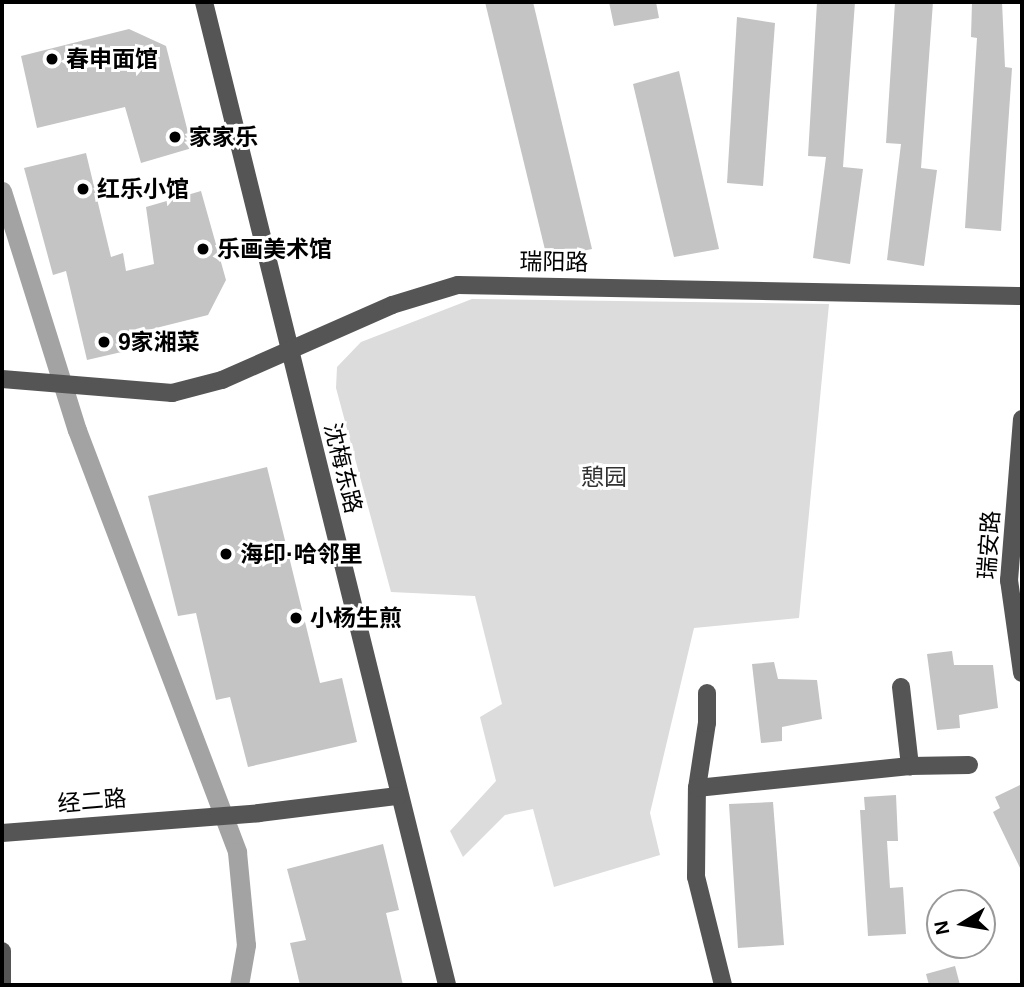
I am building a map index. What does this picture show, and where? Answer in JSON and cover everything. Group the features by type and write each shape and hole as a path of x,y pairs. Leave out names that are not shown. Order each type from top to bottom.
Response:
{"street":[{"name":"沈梅东路","path":"204,2 398,796 447,985"},
{"name":"瑞阳路","path":"5,379 172,393 222,380 392,305 458,285 1022,296"},
{"name":"瑞安路","path":"1022,419 1012,622 1022,673"},
{"path":"901,687 910,766"},
{"path":"707,693 707,723 696,788 696,877 723,985"},
{"path":"696,788 910,766 969,765"},
{"name":"经二路","path":"2,833 259,813 398,796"},
{"path":"2,951 2,985"}],"green space":[{"name":"憩园","path":"472,299 829,304 799,618 694,628 650,813 660,855 554,887 533,809 505,815 463,857 450,831 496,781 480,717 502,704 475,596 391,592 336,388 337,367 361,342"}],"building":[{"path":"485,2 533,2 592,249 547,258"},
{"path":"609,2 656,2 659,18 614,26"},
{"path":"817,2 855,2 843,167 863,169 850,264 813,258 826,157 808,156"},
{"path":"895,2 933,2 921,168 937,170 924,266 887,260 901,144 886,143"},
{"path":"972,2 1002,2 1005,67 1012,68 1001,231 965,228 977,38 971,37"},
{"path":"737,17 775,23 763,186 727,183"},
{"path":"129,29 166,46 192,148 141,163 125,107 37,128 21,56"},
{"path":"679,71 719,249 674,257 633,84"},
{"path":"86,153 111,257 123,253 126,271 154,264 146,207 201,191 226,280 208,315 148,330 152,345 87,360 66,271 53,275 24,168"},
{"name":"海印·哈邻里","path":"267,467 320,683 342,678 357,742 248,767 230,697 216,700 196,613 178,616 148,496"},
{"path":"952,651 954,665 993,665 998,708 959,715 960,728 937,730 927,654"},
{"path":"774,662 778,679 817,680 822,719 782,727 782,741 761,743 752,664"},
{"path":"1022,784 1022,872 993,812 1000,808 995,797"},
{"path":"896,795 898,841 887,841 890,888 903,887 906,934 868,936 860,810 865,810 864,797"},
{"path":"773,802 784,945 738,948 729,804"},
{"path":"383,844 399,910 386,913 403,985 300,985 290,943 306,940 287,869"},
{"path":"955,966 960,985 929,985 926,974"}],"waterway":[{"path":"2,191 77,430 237,852 246,945 239,985"}],"place":[{"name":"春申面馆","path":"52,59"},
{"name":"家家乐","path":"175,137"},
{"name":"红乐小馆","path":"83,189"},
{"name":"乐画美术馆","path":"203,249"},
{"name":"9家湘菜","path":"104,342"},
{"name":"海印·哈邻里","path":"226,554"},
{"name":"小杨生煎","path":"296,618"}]}
